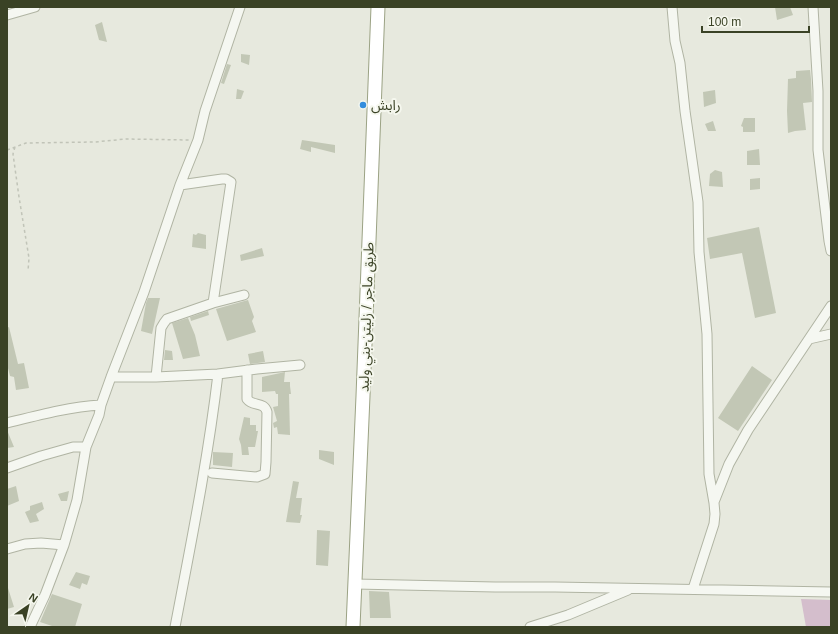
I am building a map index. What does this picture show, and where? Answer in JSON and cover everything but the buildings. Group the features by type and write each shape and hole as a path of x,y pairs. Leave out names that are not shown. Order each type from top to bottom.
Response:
{"highway":[{"name":"طريق ماجر / زليتن-بني وليد","path":"353,627 378,7"}],"street":[{"path":"7,15 35,7"},
{"path":"30,627 45,595 64,545 77,500 86,447 144,292 180,185 198,140 205,111 240,7"},
{"path":"672,7 698,202 699,252 707,334 706,364 709,474 715,514 714,524 693,589"},
{"path":"813,7 818,91 818,150 828,241 831,251"},
{"path":"180,185 222,179 226,179 231,182 213,303"},
{"path":"156,377 161,328 167,319 213,303 244,295"},
{"path":"714,503 729,464 748,430 831,306"},
{"path":"809,339 831,334"},
{"path":"111,377 156,377 218,374 300,365"},
{"path":"212,473 257,477 265,474 267,412 262,405 250,403 247,399 247,370"},
{"path":"176,627 203,479 218,374"},
{"path":"7,423 82,406 101,405"},
{"path":"7,468 73,447 86,447"},
{"path":"7,549 25,544 41,543 64,545"},
{"path":"355,584 831,592"},
{"path":"530,627 568,615 631,589"}],"path":[{"path":"7,150 26,143 96,142 126,138 198,140"},
{"path":"15,147 13,154 29,258 28,271"}],"shaded area":[{"path":"801,599 831,600 831,627 806,627"}],"place":[{"name":"رابش","path":"363,105"}]}
